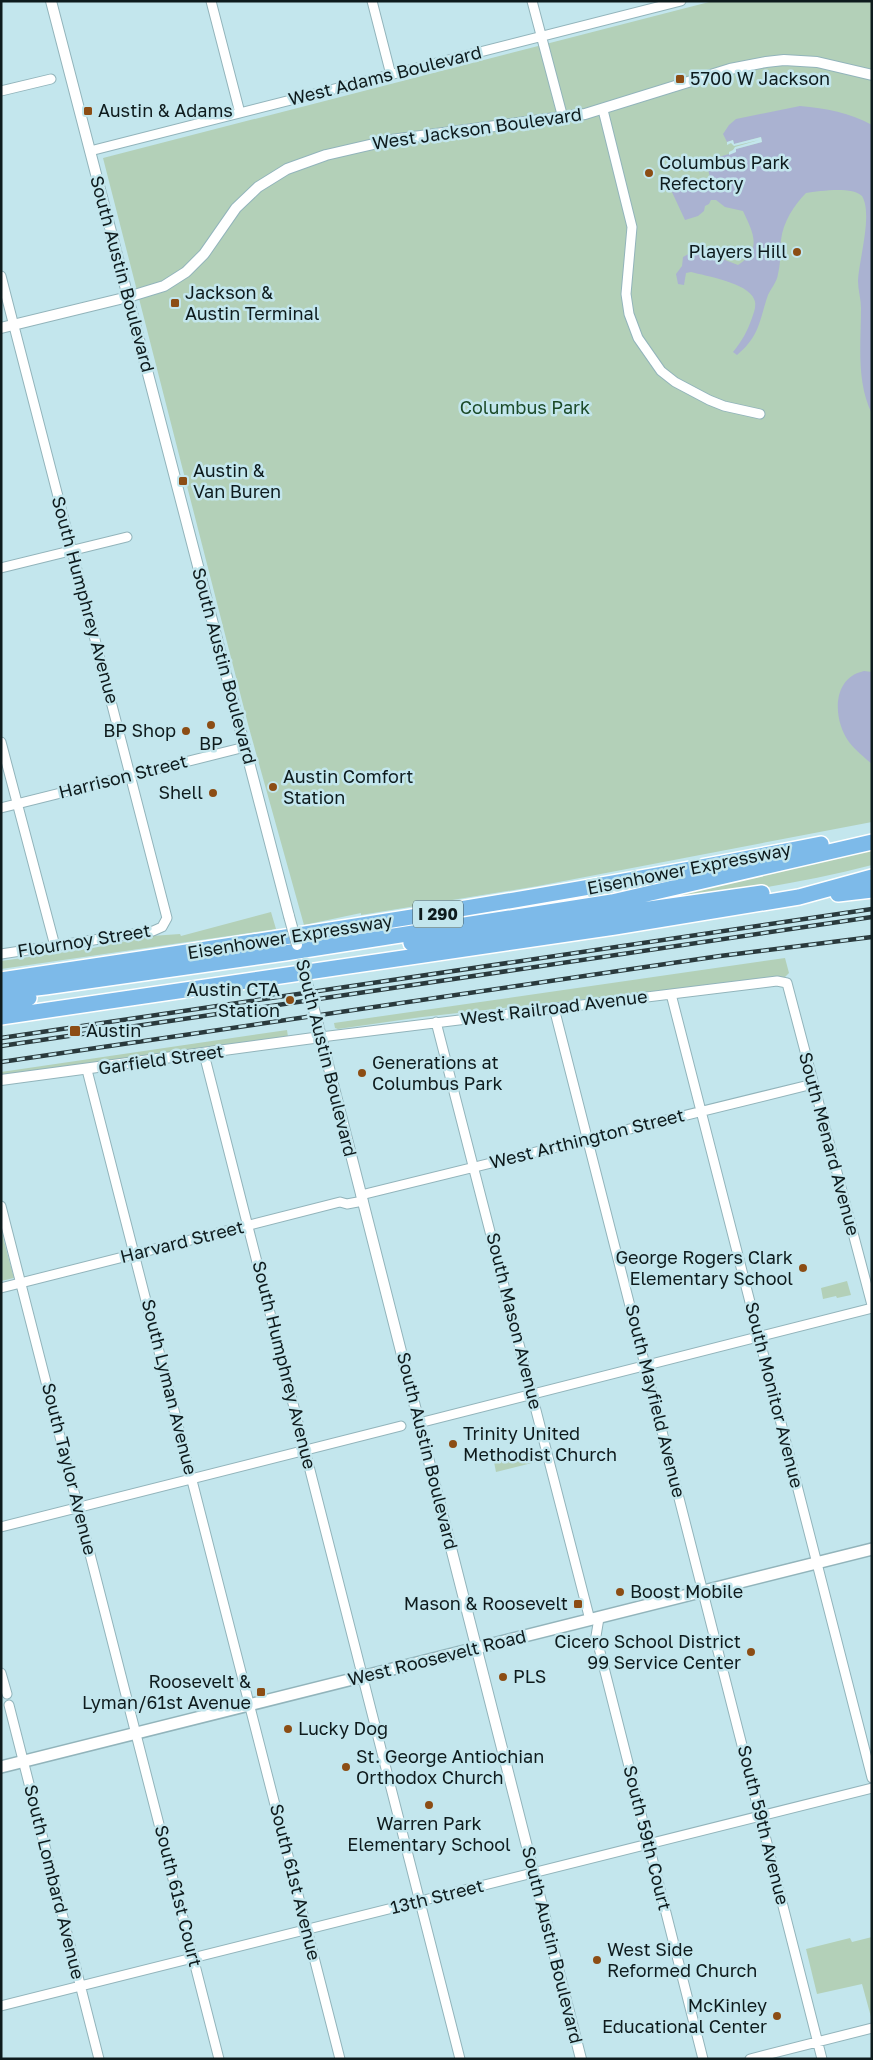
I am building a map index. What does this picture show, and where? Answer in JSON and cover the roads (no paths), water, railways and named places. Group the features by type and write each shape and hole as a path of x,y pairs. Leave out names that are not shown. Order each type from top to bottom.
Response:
{"highway":[{"name":"Eisenhower Expressway","path":"1,980 319,933 516,901 872,833"},
{"path":"1,1003 612,902 872,842"},
{"name":"Eisenhower Expressway","path":"1,1017 596,930 799,898 872,878"},
{"path":"1,992 299,955 802,887 850,884"},
{"path":"799,898 872,890"}],"main road":[{"name":"West Roosevelt Road","path":"1,1767 872,1549"}],"street":[{"name":"South Austin Boulevard","path":"51,1 318,1025 581,2059"},
{"path":"211,1 240,112"},
{"path":"372,1 391,74"},
{"path":"532,1 563,118"},
{"name":"West Adams Boulevard","path":"90,151 681,1"},
{"name":"West Jackson Boulevard","path":"1,328 128,297 164,286 186,272 212,245 246,198 271,178 306,161 347,149 391,140 563,118 603,110 723,72 766,62 784,60 817,62 872,75"},
{"path":"1,91 51,79"},
{"path":"603,110 632,227 626,294 629,314 638,338 661,370 675,382 724,406 760,414"},
{"name":"South Humphrey Avenue","path":"1,276 166,913 165,924"},
{"path":"1,568 127,536"},
{"path":"1,742 55,946"},
{"name":"Harrison Street","path":"1,808 245,746"},
{"name":"Flournoy Street","path":"1,954 153,930 165,924"},
{"name":"West Railroad Avenue","path":"321,1037 777,981 787,983"},
{"name":"South Menard Avenue","path":"787,983 872,1307"},
{"name":"South Monitor Avenue","path":"671,994 872,1778"},
{"name":"South Mayfield Avenue","path":"554,1008 704,1591"},
{"name":"South Mason Avenue","path":"436,1022 533,1394 595,1619"},
{"name":"Garfield Street","path":"1,1080 321,1037"},
{"name":"South Humphrey Avenue","path":"204,1054 460,2059"},
{"name":"South Lyman Avenue","path":"86,1070 250,1705"},
{"name":"West Arthington Street","path":"362,1198 474,1167 813,1084"},
{"name":"Harvard Street","path":"1,1288 340,1202 347,1204 362,1198"},
{"name":"South Taylor Avenue","path":"1,1206 137,1733"},
{"path":"419,1423 872,1307"},
{"path":"1,1527 401,1426"},
{"name":"South 59th Avenue","path":"704,1591 822,2059"},
{"name":"South 59th Court","path":"595,1619 596,1636 703,2059"},
{"path":"1,1673 7,1694"},
{"name":"South Lombard Avenue","path":"10,1705 99,2059"},
{"name":"South 61st Avenue","path":"250,1705 340,2059"},
{"name":"South 61st Court","path":"137,1733 219,2059"},
{"name":"13th Street","path":"1,2006 872,1788"},
{"path":"750,2059 872,2028"}],"water":[{"path":"800,106 838,112 872,125 872,414 864,389 860,362 861,308 858,281 866,225 865,204 862,196 844,190 819,191 806,193 797,203 782,233 780,265 777,277 768,295 758,328 745,348 737,355 733,352 746,332 755,308 755,301 750,293 735,284 691,272 686,273 684,285 678,284 676,274 682,266 683,257 692,252 702,251 738,265 750,253 754,241 743,211 725,207 716,200 711,200 705,206 704,211 698,216 685,220 671,190 676,184 684,183 708,189 712,187 708,169 701,162 762,142 761,137 734,144 733,140 727,142 723,134 736,119"},
{"path":"864,671 872,672 872,764 849,742 840,723 838,712 838,701 845,682 853,675"}],"railway":[{"path":"1,1038 872,909"},
{"path":"1,1046 872,917"},
{"path":"1,1062 720,956 872,937"}],"place":[{"name":"5700 W Jackson","path":"680,79"},
{"name":"Austin & Adams","path":"88,111"},
{"name":"Columbus Park Refectory","path":"649,173"},
{"name":"Players Hill","path":"797,252"},
{"name":"Jackson & Austin Terminal","path":"175,303"},
{"name":"Austin & Van Buren","path":"183,481"},
{"name":"BP","path":"211,725"},
{"name":"BP Shop","path":"186,731"},
{"name":"Austin Comfort Station","path":"273,787"},
{"name":"Shell","path":"213,793"},
{"name":"Austin CTA Station","path":"290,1000"},
{"name":"Austin","path":"75,1031"},
{"name":"Generations at Columbus Park","path":"362,1073"},
{"name":"George Rogers Clark Elementary School","path":"803,1268"},
{"name":"Trinity United Methodist Church","path":"453,1444"},
{"name":"Boost Mobile","path":"620,1592"},
{"name":"Mason & Roosevelt","path":"578,1604"},
{"name":"Cicero School District 99 Service Center","path":"751,1652"},
{"name":"PLS","path":"503,1677"},
{"name":"Roosevelt & Lyman/61st Avenue","path":"261,1692"},
{"name":"Lucky Dog","path":"288,1729"},
{"name":"St. George Antiochian Orthodox Church","path":"346,1767"},
{"name":"Warren Park Elementary School","path":"429,1805"},
{"name":"West Side Reformed Church","path":"597,1960"},
{"name":"McKinley Educational Center","path":"777,2016"}],"park label":[{"name":"Columbus Park","path":"525,408"}]}
